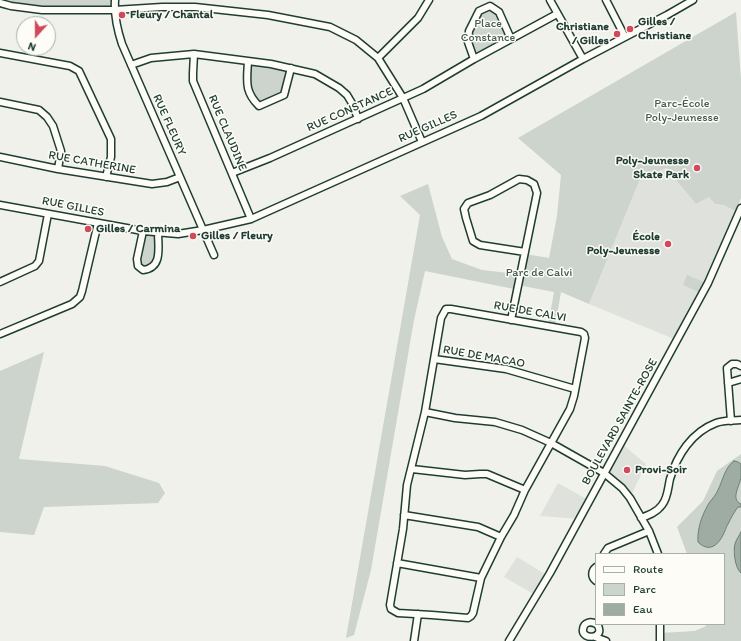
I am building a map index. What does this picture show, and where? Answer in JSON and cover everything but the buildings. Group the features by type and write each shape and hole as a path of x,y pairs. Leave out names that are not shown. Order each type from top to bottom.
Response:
{"street":[{"name":"RUE FLEURY","path":"115,0 114,10 116,25 122,44 214,255"},
{"path":"378,58 418,18 429,0"},
{"path":"550,0 584,59"},
{"path":"606,0 625,37"},
{"name":"RUE GILLES","path":"0,205 143,231 178,234 251,219 481,116 693,0"},
{"path":"0,4 42,10 114,10 162,3 260,14 330,27 356,40 378,58 403,98 422,142"},
{"path":"474,59 468,42 469,31 479,10 490,6 499,12 511,39"},
{"name":"RUE CONSTANCE","path":"232,173 270,158 423,89 474,59 557,14"},
{"path":"0,53 70,66 79,71 111,139 111,157 106,177"},
{"path":"131,65 151,58 194,54 291,68 315,74 339,88 347,95 353,105 358,119"},
{"name":"RUE CLAUDINE","path":"194,54 192,73 194,81 251,219"},
{"path":"248,61 246,85 253,100 259,106 284,95 291,68"},
{"path":"0,102 39,110 47,117 53,126 61,151 58,169"},
{"name":"RUE CATHERINE","path":"0,157 58,169 152,184 167,182 180,177"},
{"path":"511,320 525,252 537,193 534,184 527,180 519,179 490,195 468,203 464,209 473,241 480,245 525,252"},
{"name":"BOULEVARD SAINTE-ROSE","path":"509,641 550,573 709,281 741,208"},
{"path":"0,282 35,266 38,262 48,214"},
{"path":"0,334 72,304 80,297 98,223"},
{"path":"143,231 137,259 138,266 142,270 148,270 155,264 158,255 158,232"},
{"name":"RUE DE CALVI","path":"451,309 581,332 584,334 585,338 570,408 525,490 514,515 501,537 481,578 473,613 468,618 398,613 391,609 390,605 403,529 407,485 425,412 434,360 441,318 446,310 451,309"},
{"name":"RUE DE MACAO","path":"434,360 506,369 575,389"},
{"path":"731,421 727,368 732,364 738,364 741,366"},
{"path":"728,383 741,379"},
{"path":"425,412 455,418 496,422 522,430 551,443 604,474 622,488 650,531 658,553"},
{"path":"641,518 652,514 663,505 676,463 691,439 717,423 741,420"},
{"path":"412,469 465,475 488,474 525,490"},
{"path":"404,516 478,527 501,537"},
{"path":"605,553 608,548 650,531"},
{"path":"397,563 481,578"},
{"path":"595,568 592,574 595,580"},
{"path":"414,641 418,614"},
{"path":"595,624 592,622 585,625 583,630 585,635 590,638 594,637 606,641"},
{"path":"594,637 599,631 597,625"},
{"path":"660,625 660,641"}],"shaded area":[{"name":"École Poly-Jeunesse","path":"666,168 696,204 709,197 715,204 723,205 736,211 710,272 674,339 589,304 640,179"},
{"path":"621,443 646,464 630,498 604,474"},
{"path":"558,483 590,501 580,519 540,516"},
{"path":"517,557 547,575 535,595 504,577"}],"green space":[{"path":"0,0 115,0 114,10 42,10 0,3"},
{"name":"Place Constance","path":"490,6 499,12 511,39 474,59 469,31 479,11"},
{"name":"Parc-École Poly-Jeunesse","path":"736,12 741,79 741,198 736,211 723,205 715,204 709,197 696,204 666,168 640,179 589,304 561,292 555,327 548,326 554,292 518,285 525,254 549,258 557,216 561,175 518,138"},
{"path":"248,61 291,68 284,95 259,106 246,85"},
{"path":"428,184 442,237 452,259 482,270 517,274 514,289 425,271 414,320 371,570 354,635 346,638 420,215 400,196"},
{"path":"143,231 158,232 158,255 148,269 138,266"},
{"path":"687,275 704,282 699,292 683,285"},
{"path":"44,352 19,459 105,466 159,483 165,493 158,503 44,507 34,535 0,532 0,371"},
{"path":"741,454 741,641 659,641 660,633 695,631 706,625 725,625 725,553 687,553 677,527 703,501 717,471"}],"water":[{"path":"734,461 741,464 741,477 736,492 736,499 741,504 741,507 738,507 735,511 718,543 712,547 705,547 698,542 700,522 706,508 717,492 726,470"},
{"path":"741,532 741,573 736,563 734,547 735,542"}],"place":[{"name":"Fleury / Chantal","path":"122,15"},
{"name":"Gilles / Christiane","path":"630,29"},
{"name":"Christiane / Gilles","path":"617,34"},
{"name":"Poly-Jeunesse Skate Park","path":"697,168"},
{"name":"Gilles / Carmina","path":"88,229"},
{"name":"Gilles / Fleury","path":"193,236"},
{"name":"École Poly-Jeunesse","path":"668,244"},
{"name":"Provi-Soir","path":"627,470"}],"park label":[{"name":"Parc de Calvi","path":"539,273"}]}
